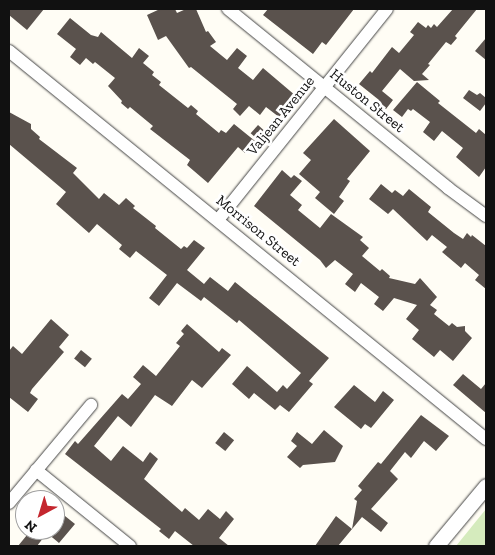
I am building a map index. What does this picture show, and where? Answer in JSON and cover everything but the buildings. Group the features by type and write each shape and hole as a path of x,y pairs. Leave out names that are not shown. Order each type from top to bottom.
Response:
{"street":[{"name":"Huston Street","path":"228,9 448,188 486,216"},
{"name":"Valjean Avenue","path":"218,220 387,9"},
{"name":"Morrison Street","path":"9,51 486,439"},
{"path":"9,503 90,404"},
{"path":"36,470 130,546"},
{"path":"436,546 486,486"}],"green space":[{"path":"486,509 486,546 456,546"}]}
